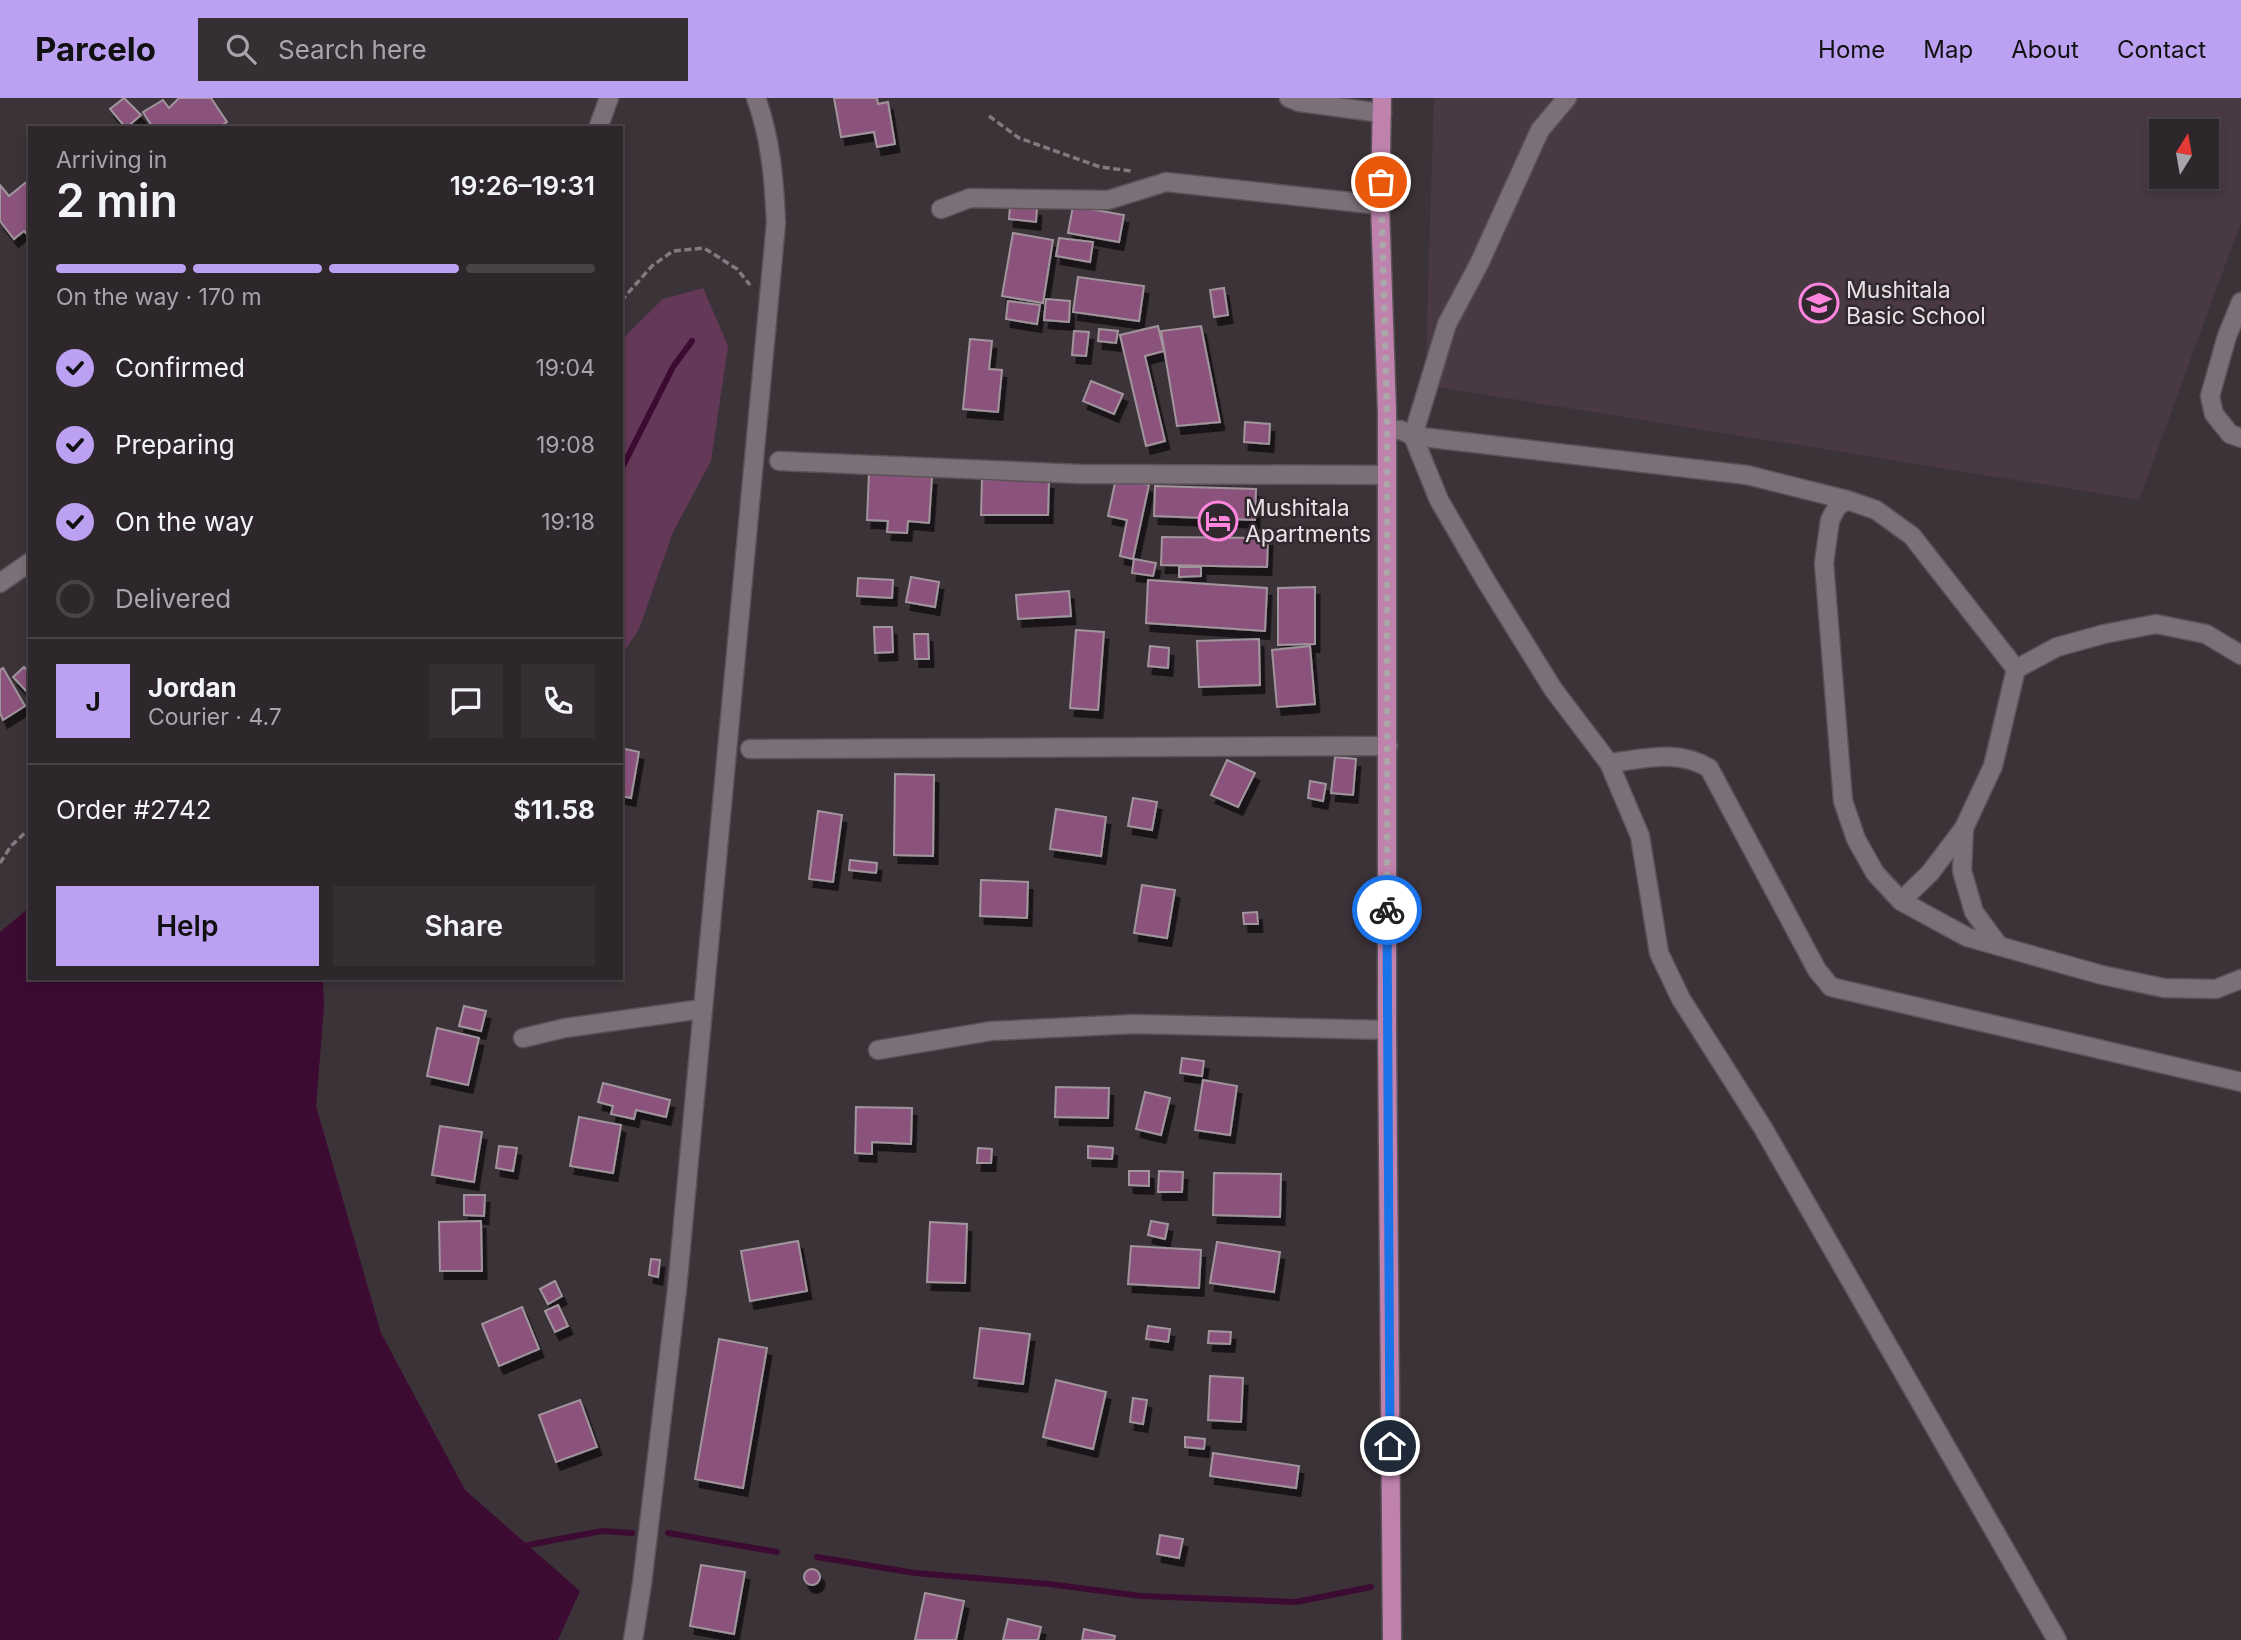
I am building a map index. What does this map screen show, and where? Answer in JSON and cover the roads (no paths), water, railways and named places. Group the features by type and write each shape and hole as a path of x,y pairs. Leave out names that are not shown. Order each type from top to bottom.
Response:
{"main road":[{"path":"1382,105 1380,205 1387,430 1387,1030 1392,1640"}],"street":[{"path":"599,126 609,98"},
{"path":"633,1640 677,1289 776,223 774,173 765,123 756,98"},
{"path":"1289,98 1299,102 1382,105"},
{"path":"1567,98 1540,130 1479,264 1447,324 1413,436 1439,500 1486,581 1553,689 1609,763 1640,836 1659,953 1681,999 1763,1128 2057,1640"},
{"path":"940,209 970,198 1108,200 1166,182 1380,205"},
{"path":"2241,302 2227,337 2210,396 2214,414 2230,434 2241,438"},
{"path":"1387,430 1401,430 1413,436 1746,475 1847,500 1876,510 1912,536 2016,669"},
{"path":"779,461 1080,474 1386,475"},
{"path":"1847,500 1837,508 1830,520 1824,563 1843,801 1856,839 1875,873 1901,901 1967,937 2102,975 2164,988 2216,989 2241,979"},
{"path":"0,583 28,563"},
{"path":"1901,901 1930,873 1964,828 1993,766 2016,669 2057,647 2156,624 2206,634 2241,654"},
{"path":"750,749 1388,746"},
{"path":"1609,763 1669,756 1692,758 1709,768 1817,970 1830,987 2241,1082"},
{"path":"1964,828 1962,871 1968,892 1974,912 1999,946"},
{"path":"523,1038 565,1028 702,1009"},
{"path":"878,1050 991,1031 1134,1024 1387,1030"}],"waterway":[{"path":"623,466 673,367 692,341"},
{"path":"528,1545 602,1531 632,1533"},
{"path":"668,1533 777,1552"},
{"path":"817,1557 915,1573 1049,1584 1141,1596 1296,1602 1371,1587"}],"place":[{"name":"Mushitala Basic School","path":"1819,303"},
{"name":"Mushitala Apartments","path":"1218,521"}]}
